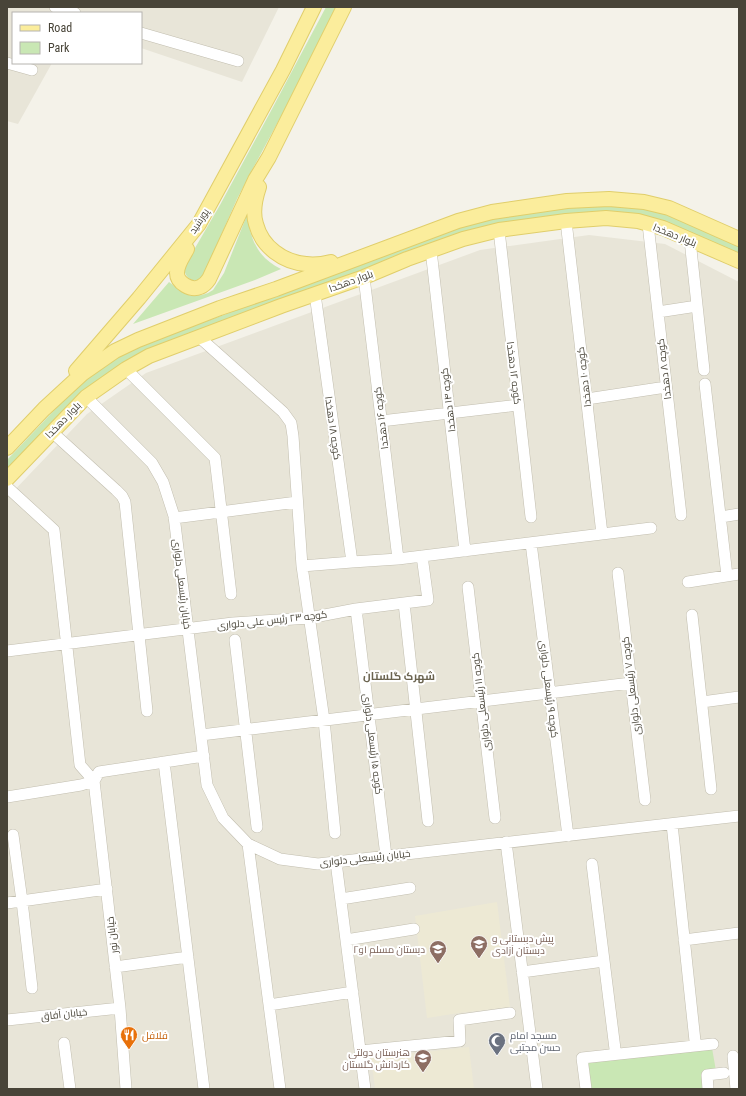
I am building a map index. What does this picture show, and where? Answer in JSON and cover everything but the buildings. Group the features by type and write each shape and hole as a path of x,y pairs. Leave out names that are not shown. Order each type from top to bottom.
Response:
{"main road":[{"name":"پورشید","path":"44,409 139,298 199,224 283,70 314,7"},
{"path":"199,224 180,262 177,274 181,282 187,286 196,288 206,284 209,279 256,180 344,7"},
{"path":"269,156 256,196 254,216 259,232 273,251 288,260 307,264 322,264 363,257"},
{"name":"بلوار دهخدا","path":"7,448 44,409 82,374 115,351 138,340 220,308 458,221 492,212 567,201 609,199 644,202 669,208 739,240"},
{"name":"بلوار دهخدا","path":"7,479 86,397 126,368 149,356 463,239 498,230 566,221 606,218 638,221 663,228 739,262"}],"street":[{"path":"55,7 72,12"},
{"path":"142,33 238,61"},
{"path":"7,63 32,70"},
{"name":"کوچه ۱۰ دهخدا","path":"566,221 602,534"},
{"name":"کوچه ۸ دهخدا","path":"648,224 681,515"},
{"name":"کوچه ۱۲ دهخدا","path":"498,230 531,517"},
{"path":"690,240 704,370"},
{"name":"کوچه ۱۴ دهخدا","path":"431,250 465,551"},
{"name":"کوچه ۱۶ دهخدا","path":"364,277 398,559"},
{"name":"کوچه ۱۸ دهخدا","path":"315,294 352,562"},
{"path":"658,312 698,306"},
{"path":"199,337 283,412 291,423 302,566 324,720 335,833"},
{"path":"126,368 215,458 231,594"},
{"path":"705,384 727,576"},
{"path":"587,399 666,387"},
{"name":"خیابان رئیسعلی دلواری","path":"86,397 152,463 163,482 174,518 207,785 223,818 248,844 280,859 318,864 739,816"},
{"path":"381,421 518,405"},
{"path":"52,432 116,490 125,502 147,711"},
{"path":"7,487 54,530 80,765 94,781"},
{"path":"174,518 297,502"},
{"path":"721,517 739,514"},
{"path":"302,566 398,559 651,528"},
{"name":"کوچه ۹ رئیسعلی دلواری","path":"531,543 568,836"},
{"name":"کوچه ۲۳ رئیس علی دلواری","path":"7,651 66,645 233,623 309,618 356,609 428,600 422,556"},
{"name":"کوچه ۷ رئیسعلی دلواری","path":"618,573 645,800"},
{"path":"688,582 739,574"},
{"name":"کوچه ۱۱ رئیسعلی دلواری","path":"468,587 495,818"},
{"path":"404,603 428,821"},
{"name":"کوچه ۱۵ رئیسعلی دلواری","path":"356,609 386,856"},
{"path":"692,616 712,789"},
{"path":"235,640 257,827"},
{"path":"201,735 631,683"},
{"path":"702,702 739,698"},
{"path":"7,797 81,785 94,781 99,772 204,756"},
{"path":"164,762 204,1089"},
{"name":"خیابان نور","path":"94,781 120,1008 126,1089"},
{"path":"672,824 695,1041"},
{"path":"13,835 32,988"},
{"path":"506,842 536,1089"},
{"path":"248,844 280,1089"},
{"path":"336,862 365,1089"},
{"path":"592,864 615,1049"},
{"path":"341,899 410,888"},
{"path":"7,903 106,889"},
{"path":"346,940 414,929"},
{"path":"684,940 739,933"},
{"path":"115,967 188,957"},
{"path":"522,972 604,961"},
{"path":"269,1005 353,992"},
{"name":"خیابان آفاق","path":"7,1020 120,1008"},
{"path":"360,1051 460,1041 459,1020 510,1013"},
{"path":"64,1043 70,1089"},
{"path":"586,1089 582,1058 713,1044"},
{"path":"733,1056 736,1089"},
{"path":"708,1089 707,1075 724,1073"}],"shaded area":[{"path":"7,7 279,7 242,82 142,48 142,12 12,12 12,64 51,64 18,124 7,121"},
{"path":"589,235 665,244 739,282 739,1089 7,1089 7,498 87,414 146,373 480,250"},
{"path":"497,902 510,1007 427,1018 415,916"},
{"name":"هنرستان دولتی کاردانش گلستان","path":"469,1047 474,1089 375,1089 371,1058"}],"green space":[{"path":"326,7 339,7 237,199 202,279 189,279 184,267 220,205"},
{"path":"603,205 652,210 680,219 739,245 739,255 684,231 541,219 123,363 98,380 83,393 7,471 7,460 85,379 113,360 145,344 479,221 533,212"},
{"path":"247,215 256,247 266,259 281,269 255,280 133,324 169,282 191,296 202,295 213,290 224,273"},
{"path":"712,1048 716,1071 703,1089 590,1089 587,1063"}],"place":[{"name":"پیش دبستانی و دبستان آزادی","path":"479,959"},
{"name":"دبستان مسلم ۱و۲","path":"438,964"},
{"name":"فلافل","path":"129,1050"},
{"name":"مسجد امام حسن مجتبی","path":"497,1056"},
{"name":"هنرستان دولتی کاردانش گلستان","path":"423,1073"}],"district":[{"name":"شهرک گلستان","path":"399,676"}]}
